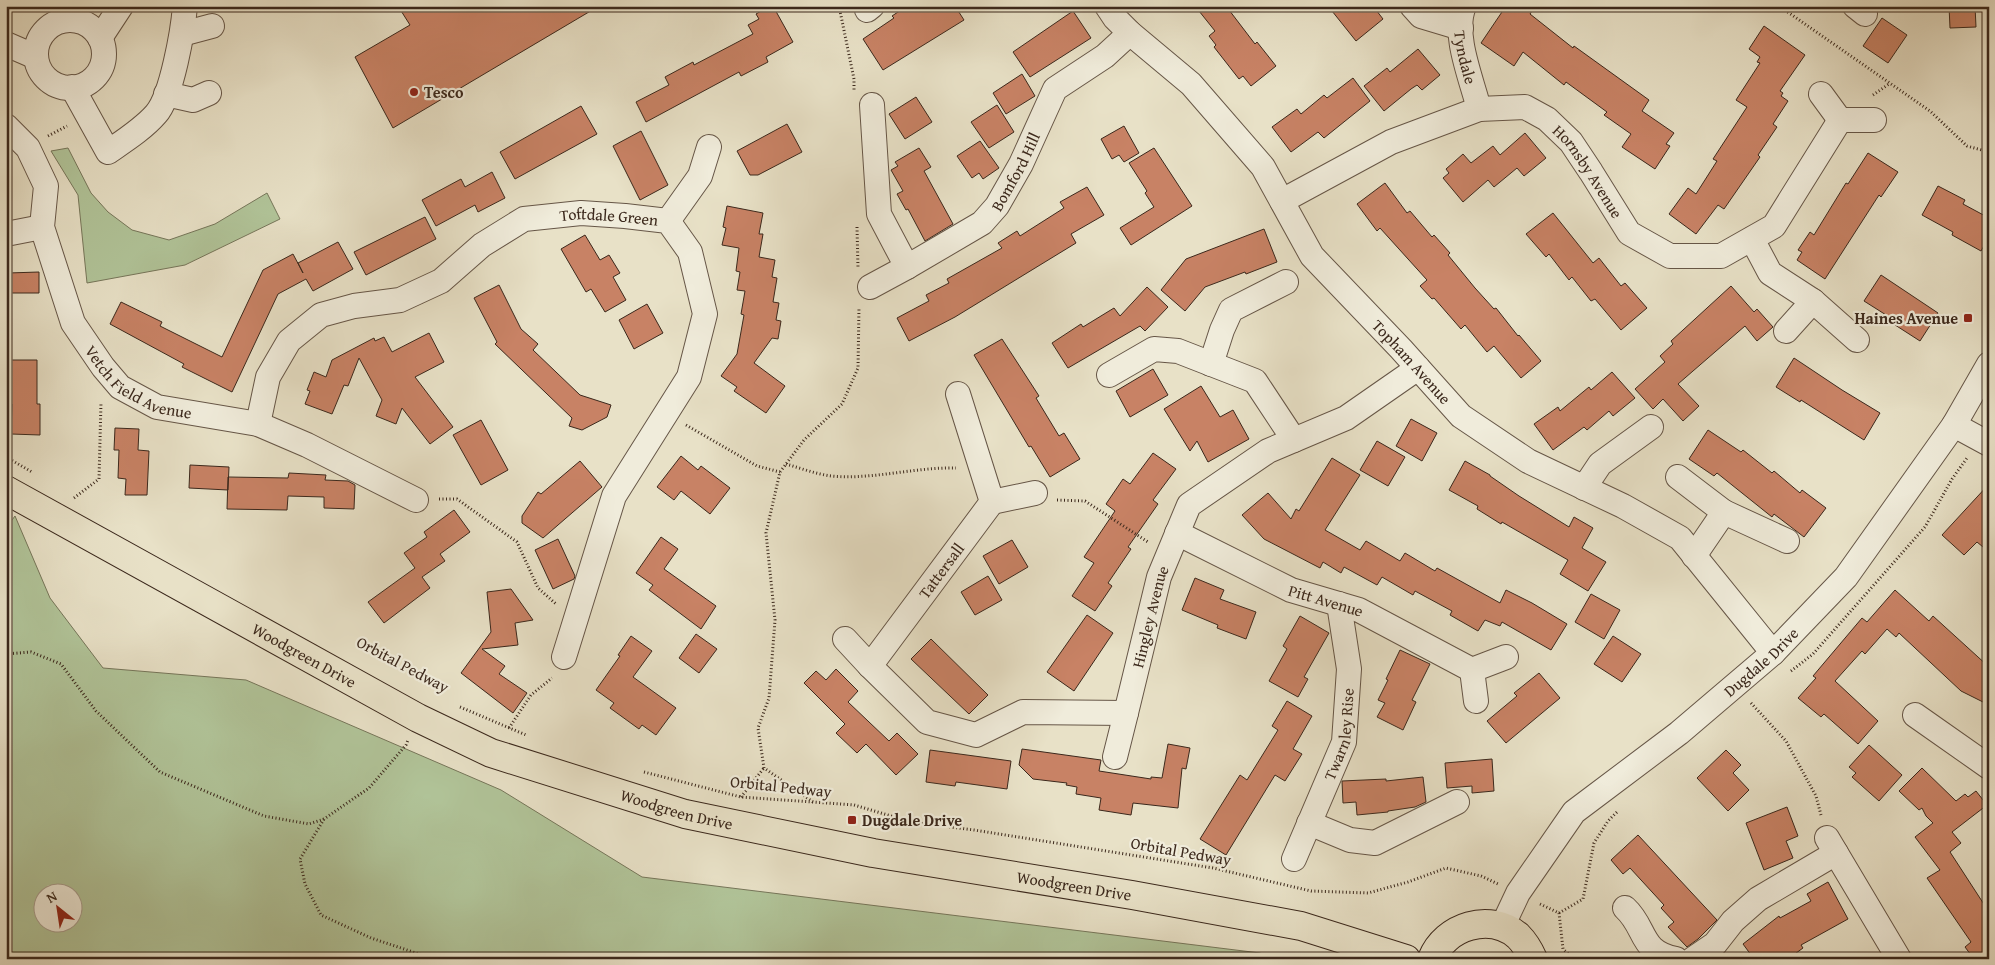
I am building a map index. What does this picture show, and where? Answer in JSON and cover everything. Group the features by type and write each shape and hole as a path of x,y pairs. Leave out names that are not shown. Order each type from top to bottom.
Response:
{"main road":[{"name":"Woodgreen Drive","path":"6,490 418,718 490,753 684,814 873,853 1132,895 1301,926 1406,959"},
{"path":"1432,959 1445,939 1457,930 1472,925 1487,924 1502,927 1516,935 1528,947 1533,959"}],"street":[{"path":"100,38 121,6"},
{"path":"72,87 108,152 130,137 157,113 166,94 182,34 185,6"},
{"name":"Topham Avenue","path":"1107,6 1115,18 1130,33 1191,84 1263,168 1312,256 1461,416 1528,461 1623,506 1680,538 1773,652"},
{"path":"1412,6 1421,16 1462,17"},
{"path":"66,13 88,25 100,38 104,53 101,68 95,77 87,83 72,87 54,84 45,77 39,68 36,57 41,35 66,13"},
{"name":"Tyndale","path":"1462,17 1460,37 1479,109"},
{"path":"182,34 212,26"},
{"name":"Bomford Hill","path":"863,289 907,267 982,223 997,206 1021,164 1055,89 1105,56 1130,33"},
{"path":"6,44 36,57"},
{"path":"166,94 193,100 209,93"},
{"path":"1821,94 1840,120 1874,120"},
{"path":"863,102 879,214 907,267"},
{"name":"Hornsby Avenue","path":"1282,202 1391,142 1479,109 1525,107 1548,119 1571,142 1629,233 1670,256 1721,256 1774,226 1840,120"},
{"name":"Vetch Field Avenue","path":"6,126 28,148 46,186 42,227 73,323 103,367 120,387 157,407 258,424 416,500"},
{"path":"668,221 700,176 709,147"},
{"name":"Toftdale Green","path":"258,424 268,377 289,341 321,315 354,306 400,300 440,282 482,244 524,219 581,213 668,221 690,252 705,314 688,377 614,496 564,657"},
{"path":"6,234 42,227"},
{"path":"1752,238 1770,273 1813,301 1857,340"},
{"path":"1211,364 1230,310 1286,282"},
{"path":"1786,331 1813,301"},
{"path":"1108,375 1154,350 1178,351 1255,381 1294,440"},
{"name":"Dugdale Drive","path":"1502,927 1518,893 1574,812 1679,733 1773,652 1846,578 1954,425 1989,364"},
{"name":"Hingley Avenue","path":"1116,757 1159,577 1189,505 1268,452 1346,418 1418,368"},
{"path":"958,394 992,502 1036,493"},
{"path":"1954,425 1989,444"},
{"path":"1584,488 1600,464 1651,427"},
{"path":"1678,477 1724,512 1787,541"},
{"name":"Tattersall","path":"870,666 992,502"},
{"path":"1694,556 1724,512"},
{"name":"Pitt Avenue","path":"1177,533 1291,590 1360,610 1472,670"},
{"name":"Twarnley Rise","path":"1294,859 1344,742 1349,669 1339,604"},
{"path":"845,639 927,722 976,735 1023,712 1126,713"},
{"path":"1476,701 1472,670 1506,657"},
{"path":"1915,715 1989,767"},
{"path":"1309,823 1350,840 1375,843 1456,802"},
{"path":"1693,959 1715,944 1733,920 1758,899 1831,846 1899,959"},
{"path":"1625,908 1632,915 1647,944 1665,957 1676,959"}],"path":[{"path":"839,6 854,79 863,102"},
{"path":"1779,6 1930,111 1967,146 1989,152"},
{"path":"28,148 87,114"},
{"path":"813,803 764,768 758,728 769,698 775,620 766,533 780,472 804,440 842,404 858,368 863,289 857,218"},
{"path":"74,498 99,479 103,367"},
{"path":"666,413 757,466 780,472"},
{"path":"6,457 40,477"},
{"path":"786,464 831,476 887,475 938,468 982,470"},
{"path":"66,492 83,502"},
{"path":"1036,493 1048,500 1085,501 1168,556"},
{"path":"416,500 457,499 517,542 538,588 574,622"},
{"path":"6,654 31,652 61,664 96,711 160,772 264,816 309,824 324,819 369,788 406,745 418,718"},
{"path":"509,728 531,695 553,677 564,657"},
{"path":"1751,703 1786,741 1816,796 1831,846"},
{"name":"Orbital Pedway","path":"458,706 534,738"},
{"path":"741,797 764,768"},
{"name":"Orbital Pedway","path":"641,771 741,797 854,805 911,822 974,830 1213,868 1312,891 1368,894 1446,868 1481,876 1559,913 1563,949 1574,959"},
{"path":"324,819 300,859 305,884 321,915 371,938 434,959"}],"green space":[{"path":"68,148 91,193 108,212 132,230 169,240 215,224 267,193 280,219 185,265 87,283 78,195 51,151"},
{"path":"15,516 50,598 103,668 246,680 501,790 642,877 1260,953 1273,959 6,959 6,528"}],"building":[{"name":"Tesco","path":"398,6 599,6 393,128 355,57 410,25"},
{"path":"773,6 793,42 766,57 768,62 741,76 739,72 646,122 636,102 669,85 665,77 693,62 694,65 753,34 748,25 759,19 756,14"},
{"path":"907,6 955,6 964,20 883,70 863,39 894,18 892,16"},
{"path":"1195,6 1226,6 1255,44 1257,42 1276,66 1251,86 1243,76 1239,79 1214,47 1216,45 1209,36 1215,31"},
{"path":"1328,6 1373,6 1383,19 1356,41"},
{"path":"1506,6 1535,6 1530,14 1573,48 1574,46 1649,100 1642,111 1674,133 1666,144 1670,146 1655,169 1622,147 1631,134 1604,115 1607,112 1566,82 1564,85 1523,52 1514,66 1481,43"},
{"path":"1949,6 1975,6 1976,27 1950,28"},
{"path":"1073,11 1091,38 1030,77 1013,52"},
{"path":"1882,18 1907,35 1888,63 1863,46"},
{"path":"1764,26 1805,55 1780,91 1783,93 1781,96 1788,101 1773,124 1777,127 1758,155 1760,157 1724,209 1718,205 1696,234 1669,214 1688,188 1696,194 1717,161 1713,159 1747,107 1736,100 1760,63 1757,62 1760,57 1749,49"},
{"path":"1418,49 1440,75 1422,90 1417,85 1384,111 1364,86 1387,68 1390,72"},
{"path":"1022,74 1035,96 1006,114 993,93"},
{"path":"1353,78 1370,101 1324,138 1318,132 1291,152 1272,127 1297,109 1301,114 1324,95 1327,98"},
{"path":"916,97 932,122 905,139 889,114"},
{"path":"997,105 1014,132 989,148 971,122"},
{"path":"581,106 597,134 515,179 500,152"},
{"path":"787,124 802,152 758,175 750,175 737,151"},
{"path":"1124,126 1139,153 1124,162 1119,155 1112,159 1101,139"},
{"path":"641,131 668,185 640,200 613,146"},
{"path":"1525,133 1546,158 1524,176 1517,168 1494,187 1488,180 1463,202 1443,178 1449,173 1446,169 1463,154 1471,163 1493,146 1500,155"},
{"path":"980,141 999,168 983,179 979,173 972,178 957,156"},
{"path":"919,148 931,167 924,171 953,224 925,241 908,209 906,210 897,194 903,191 891,170 898,166 895,162"},
{"path":"1154,148 1192,206 1131,245 1120,228 1154,207 1145,193 1147,191 1129,163"},
{"path":"1868,153 1898,172 1881,197 1879,195 1825,279 1797,260 1802,252 1798,250 1810,232 1814,235 1846,183 1848,184"},
{"path":"492,172 505,198 478,212 475,205 436,226 422,200 461,179 465,187"},
{"path":"1385,183 1407,213 1410,211 1432,237 1434,235 1450,253 1448,255 1475,288 1494,309 1496,308 1541,361 1521,378 1494,346 1487,352 1465,325 1461,329 1434,298 1432,299 1420,286 1427,280 1380,228 1377,231 1357,204"},
{"path":"1938,186 1965,200 1963,204 1989,218 1989,237 1981,251 1952,235 1953,232 1922,215"},
{"path":"1087,187 1104,215 1071,234 1076,243 955,317 909,341 897,318 929,301 926,295 949,283 947,279 1002,248 998,243 1017,231 1020,236 1064,208 1060,202"},
{"path":"727,206 763,213 759,234 763,234 759,257 775,260 772,277 777,278 773,302 779,303 776,320 781,321 778,339 772,338 754,363 785,386 766,413 734,391 737,387 721,376 737,354 744,315 741,314 745,291 737,290 740,272 736,271 739,248 722,245 726,228 723,227"},
{"path":"1553,213 1593,263 1599,258 1621,286 1625,283 1647,308 1621,330 1595,299 1591,301 1572,277 1569,280 1549,254 1546,257 1526,234"},
{"path":"425,217 436,239 366,275 354,252"},
{"path":"1264,229 1277,262 1205,287 1185,311 1161,290 1186,259"},
{"path":"585,235 600,260 609,255 620,273 613,277 626,300 605,312 591,289 586,292 561,249"},
{"path":"338,242 353,269 313,291 306,279 278,294 232,392 182,367 184,364 110,324 121,302 162,322 160,326 222,357 263,270 293,254 303,273 298,263"},
{"path":"39,272 39,293 9,293 8,273"},
{"path":"1881,275 1938,313 1920,341 1892,323 1894,320 1864,301"},
{"path":"499,285 521,329 538,344 533,350 580,395 611,405 607,417 582,430 569,426 572,418 495,344 497,342 474,298"},
{"path":"1731,286 1754,312 1757,309 1773,327 1757,341 1745,326 1678,384 1699,406 1683,421 1663,399 1653,409 1635,389 1665,362 1660,356 1673,344 1671,341"},
{"path":"1147,287 1168,307 1145,331 1140,326 1068,368 1052,343 1081,324 1083,327 1114,308 1120,316"},
{"path":"647,304 663,333 634,349 619,320"},
{"path":"429,333 444,362 415,377 453,427 430,444 402,408 396,424 376,416 382,400 359,358 348,386 344,385 332,414 305,404 310,391 307,390 314,372 326,377 332,360 374,338 375,341 384,337 392,352"},
{"path":"1002,339 1039,396 1036,398 1059,436 1064,433 1080,459 1050,477 1031,446 1029,447 974,355"},
{"path":"1794,358 1880,413 1864,440 1801,400 1800,402 1776,387"},
{"path":"6,360 37,360 37,404 40,404 40,435 11,434 12,404 6,404"},
{"path":"1153,369 1168,395 1130,417 1116,391"},
{"path":"1612,372 1635,398 1613,416 1609,411 1587,430 1584,427 1553,450 1534,424 1558,407 1560,411 1589,387 1591,390"},
{"path":"1201,386 1220,417 1233,410 1249,439 1208,462 1197,441 1190,451 1164,409"},
{"path":"1411,419 1437,433 1422,461 1396,446"},
{"path":"481,420 508,470 481,485 453,435"},
{"path":"115,428 139,429 138,450 149,451 147,495 125,495 126,479 118,478 119,450 114,450"},
{"path":"1708,430 1741,452 1743,450 1772,473 1774,471 1800,493 1802,490 1826,508 1804,537 1774,514 1772,517 1717,473 1714,476 1689,459"},
{"path":"1377,441 1405,457 1388,486 1360,470"},
{"path":"1153,453 1176,469 1153,500 1158,504 1128,547 1131,549 1108,583 1112,586 1095,611 1072,596 1094,563 1084,557 1115,511 1106,504 1123,479 1130,484"},
{"path":"681,456 698,470 701,466 730,488 710,514 681,491 674,500 657,487"},
{"path":"1332,458 1360,475 1325,530 1360,550 1366,541 1400,561 1405,553 1435,571 1437,568 1500,603 1506,590 1532,603 1567,624 1551,650 1502,622 1500,626 1485,620 1478,631 1450,615 1452,611 1415,591 1413,595 1382,577 1377,585 1344,567 1341,573 1323,562 1320,568 1264,539 1242,515 1268,493 1291,519 1296,509 1299,511"},
{"path":"580,461 602,487 543,538 522,523 522,516 538,492 541,494"},
{"path":"1465,461 1490,475 1519,496 1569,527 1574,517 1593,528 1582,548 1606,562 1588,591 1560,574 1568,560 1502,522 1501,524 1477,509 1478,506 1449,490"},
{"path":"190,465 229,467 228,490 189,488"},
{"path":"289,473 326,475 325,480 348,481 355,485 354,509 324,508 324,497 288,496 287,510 227,509 228,477 288,478"},
{"path":"1989,484 1989,552 1977,542 1964,555 1942,535"},
{"path":"454,510 470,532 440,554 445,561 422,577 430,588 384,623 368,602 415,568 404,553 427,537 424,532"},
{"path":"661,537 678,549 664,569 716,606 701,629 649,590 653,585 636,573"},
{"path":"558,539 575,576 574,579 553,589 535,550"},
{"path":"1012,540 1028,567 999,584 983,556"},
{"path":"988,576 1002,600 975,615 961,592"},
{"path":"1195,578 1224,590 1220,599 1256,612 1246,639 1217,628 1218,625 1182,610"},
{"path":"511,589 533,620 515,623 518,645 482,649 505,666 499,674 527,693 513,713 461,673 491,632 487,592"},
{"path":"1895,590 1929,621 1933,616 1989,667 1989,705 1961,691 1899,633 1896,637 1887,629 1865,654 1862,651 1835,681 1878,721 1858,744 1824,714 1821,717 1798,698 1816,678 1813,676 1862,618 1867,622"},
{"path":"1591,594 1620,610 1604,639 1575,622"},
{"path":"1087,615 1113,633 1074,691 1047,672"},
{"path":"1300,616 1329,633 1304,677 1308,679 1298,697 1269,681 1287,649 1283,646"},
{"path":"696,634 717,649 699,673 679,658"},
{"path":"631,636 652,651 633,677 676,708 656,735 642,725 639,729 610,708 614,703 596,690 620,656 618,655"},
{"path":"1613,636 1641,654 1622,682 1594,664"},
{"path":"931,639 988,695 969,714 911,659"},
{"path":"1400,650 1430,664 1412,700 1416,702 1403,730 1377,717 1385,703 1378,700"},
{"path":"836,669 858,691 848,702 889,741 897,733 918,754 896,775 866,744 857,753 836,733 845,724 804,683 816,671 826,680"},
{"path":"1539,673 1560,698 1506,743 1487,721 1517,696 1514,693"},
{"path":"1287,701 1312,716 1293,749 1302,754 1285,781 1275,775 1226,855 1200,839 1240,775 1247,780 1278,730 1272,726"},
{"path":"1168,744 1190,748 1186,769 1182,768 1178,808 1133,803 1131,815 1099,810 1101,798 1076,794 1077,787 1066,785 1067,783 1033,779 1019,765 1022,749 1101,760 1099,771 1151,779 1151,777 1162,778"},
{"path":"1869,745 1902,775 1879,801 1852,777 1856,773 1849,767"},
{"path":"930,750 1011,761 1007,789 956,782 955,786 926,782"},
{"path":"1726,750 1741,765 1733,773 1749,790 1728,811 1697,778"},
{"path":"1492,759 1494,791 1472,793 1472,786 1447,788 1445,763"},
{"path":"1922,768 1956,801 1965,794 1968,797 1976,791 1987,805 1952,832 1961,843 1950,852 1989,912 1989,959 1974,959 1965,947 1971,942 1927,878 1940,870 1915,837 1933,823 1926,816 1922,808 1919,810 1899,791"},
{"path":"1423,777 1426,802 1415,807 1357,815 1356,802 1343,803 1342,781 1386,779 1386,781"},
{"path":"1787,807 1798,836 1786,841 1793,858 1764,870 1746,823"},
{"path":"1638,835 1717,920 1687,947 1668,927 1674,922 1661,908 1664,905 1630,868 1623,874 1611,860"},
{"path":"1828,882 1848,919 1801,945 1803,948 1788,959 1754,959 1743,944 1779,916 1780,918 1811,901 1807,894"}],"place":[{"name":"Tesco","path":"414,92"},
{"name":"Haines Avenue","path":"1968,318"},
{"name":"Dugdale Drive","path":"852,820"}]}
